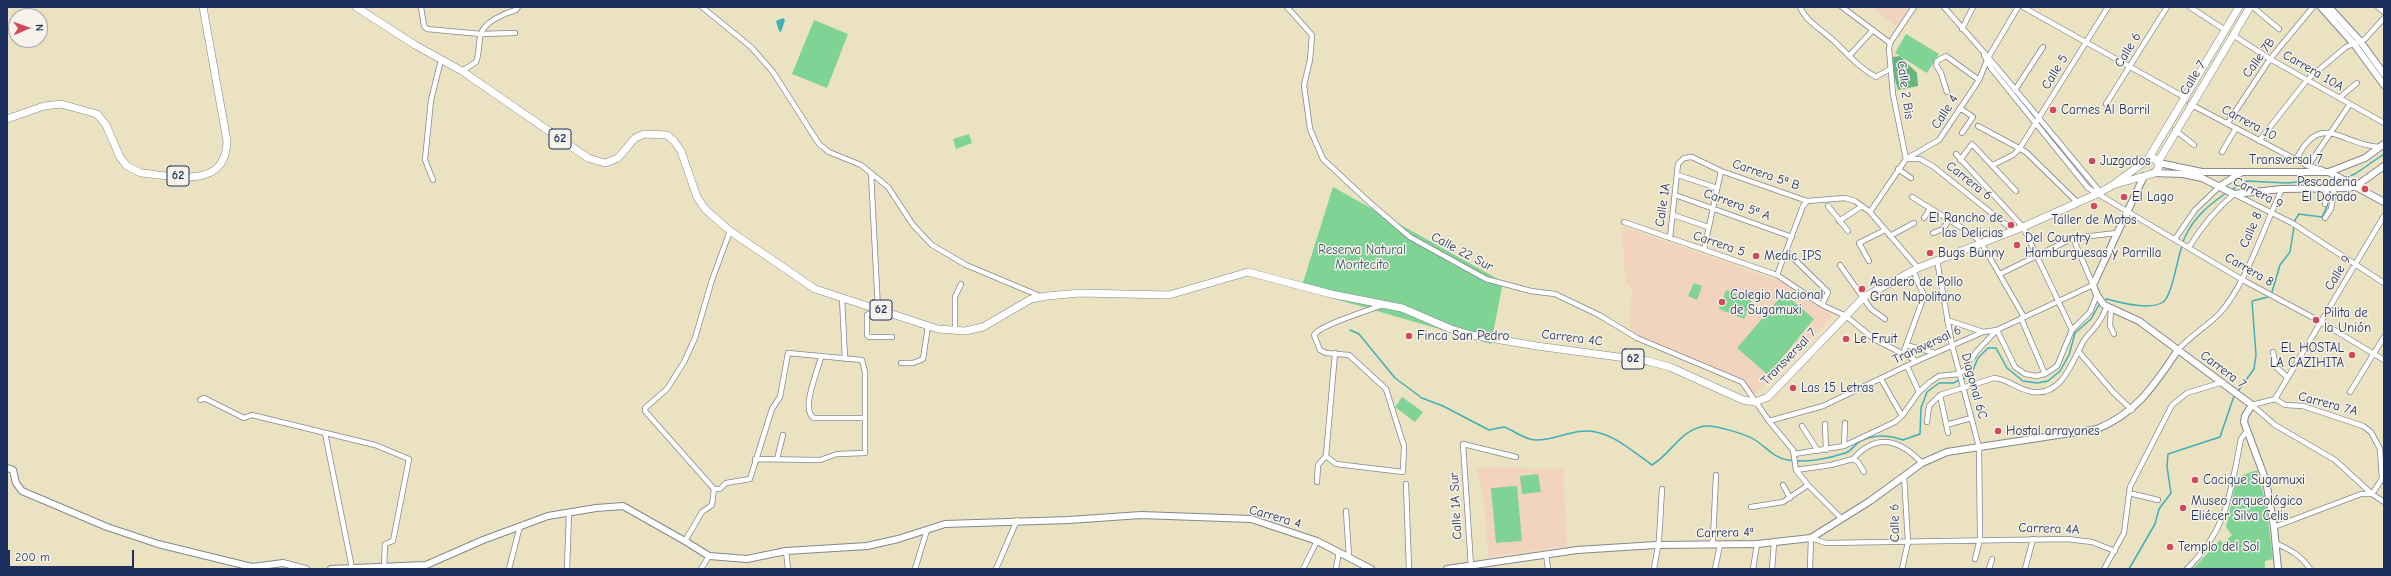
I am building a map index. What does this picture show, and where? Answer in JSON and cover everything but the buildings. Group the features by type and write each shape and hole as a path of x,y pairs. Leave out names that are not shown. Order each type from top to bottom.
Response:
{"main road":[{"name":"62","path":"7,119 44,106 61,104 97,114 106,125 120,157 133,170 141,174 186,177 207,175 217,168 225,159 227,141 203,7"},
{"name":"62","path":"356,7 441,60 462,71 596,162 604,163 618,158 635,138 644,134 667,136 674,141 681,151 697,197 705,209 730,231 815,289 928,326 965,331 983,327 1031,299 1080,293 1169,295 1248,272 1330,294 1384,304"},
{"name":"Calle 7","path":"2147,160 2239,7"},
{"name":"Calle 7","path":"2158,162 2190,104 2250,7"},
{"path":"2154,158 2158,162 2158,170 2153,174 2145,170 2147,160 2154,158"},
{"name":"Transversal 7","path":"1755,402 1768,397 1864,297 1916,269 2014,231 2100,194 2147,160"},
{"name":"Transversal 7","path":"2113,185 2153,174"},
{"name":"Carrera 4C","path":"1384,304 1402,308 1451,329 1471,335 1537,346 1640,360 1670,366 1743,400 1755,402"}],"street":[{"path":"421,7 424,26 427,29 481,34 515,33"},
{"path":"462,71 476,62 480,49 481,34 502,15 516,10 518,7"},
{"path":"702,7 750,47 773,72 819,144 829,152 861,165 888,187 913,225 932,245 966,265 1041,297"},
{"name":"Calle 22 Sur","path":"1287,7 1312,35 1310,60 1304,85 1310,129 1323,159 1369,202 1410,237 1486,279 1525,289 1555,294 1599,315 1636,338 1742,382 1755,402"},
{"path":"1800,7 1807,19 1835,42 1860,68 1876,77 1890,69"},
{"path":"1842,7 1890,43"},
{"name":"Calle 2 Bis","path":"1906,158 1890,69 1890,43 1914,7"},
{"name":"Carrera 8","path":"1944,7 2015,90 2100,194"},
{"name":"Calle 4","path":"1870,212 1906,158 1939,140 1979,80 1987,58 2018,7"},
{"path":"2023,7 2087,41 2184,97"},
{"name":"Calle 5","path":"2020,148 2108,7"},
{"name":"Calle 6","path":"2106,104 2168,7"},
{"path":"2190,7 2225,30"},
{"path":"2253,7 2279,29"},
{"name":"Calle 7B","path":"2227,124 2270,59 2313,7"},
{"path":"2321,7 2357,43 2384,85"},
{"path":"2329,7 2384,74"},
{"path":"2378,7 2384,12"},
{"path":"1962,29 1970,8"},
{"path":"2259,141 2307,80 2346,47 2365,39 2384,18"},
{"path":"1849,56 1873,30"},
{"name":"Carrera 10A","path":"2233,35 2270,59 2384,123"},
{"path":"2015,90 2043,47"},
{"path":"1947,92 1941,73 1936,65 1936,62 1946,56 1979,80"},
{"name":"Carrera 8","path":"1987,58 2035,125 2088,188 2274,298 2321,322 2375,353 2384,360"},
{"path":"433,180 425,160 431,100 441,60"},
{"path":"2339,98 2357,83"},
{"name":"Carrera 10","path":"2190,104 2308,166 2338,176 2384,202"},
{"path":"2308,166 2350,104"},
{"path":"1960,108 1973,117 1962,133"},
{"path":"1978,126 2020,148 2078,203"},
{"path":"2222,152 2236,128"},
{"path":"2175,130 2194,145"},
{"path":"2296,160 2301,149 2310,140 2320,134 2332,132 2359,143 2382,146"},
{"path":"1960,160 1972,144 2016,191"},
{"path":"2329,172 2365,158 2382,146"},
{"path":"1993,165 2013,155 2020,148"},
{"path":"1956,154 2023,227 2072,330"},
{"name":"Carrera 5ª B","path":"1692,157 1721,171 1807,201 1845,198 1856,201 1870,212 1916,269 1924,296 1903,354"},
{"name":"Calle 1A","path":"1670,238 1678,164 1684,158 1692,157"},
{"name":"Carrera 6","path":"1906,158 1920,160 1934,167 2014,231"},
{"name":"Transversal 7","path":"2158,162 2202,172 2329,172"},
{"path":"2187,246 2216,209 2234,193 2282,189 2331,189 2353,185 2384,166"},
{"path":"1898,169 1911,178"},
{"path":"1704,250 1721,171"},
{"path":"2177,240 2195,210 2242,172"},
{"path":"871,173 878,309 867,315 867,335 869,338 892,336"},
{"name":"Carrera 9","path":"2153,174 2183,174 2202,178 2222,187 2298,226 2384,283"},
{"path":"1678,175 1717,188"},
{"path":"2093,285 2144,176"},
{"name":"Calle 8","path":"2178,350 2190,336 2218,314 2242,279 2282,189"},
{"path":"2325,204 2331,189"},
{"path":"2325,218 2331,209 2331,189"},
{"name":"Carrera 5ª A","path":"1675,195 1792,237"},
{"path":"1912,197 1949,220 1982,244 2000,274 2022,318 2045,374"},
{"path":"1777,275 1787,252 1802,206 1807,201"},
{"path":"1828,206 1848,231"},
{"path":"1839,221 1862,206"},
{"path":"1924,218 1930,209"},
{"path":"1673,215 1708,227"},
{"name":"Calle 9","path":"2275,399 2384,216"},
{"path":"1933,232 1943,229 1949,220"},
{"name":"Carrera 5","path":"1624,222 1777,275 1822,305 1846,316 1874,339 1916,361"},
{"path":"1890,236 1914,223"},
{"path":"1869,261 1859,243 1885,230"},
{"path":"688,543 702,512 712,505 714,489 645,410 645,408 667,389 687,355 730,231"},
{"path":"2000,274 2073,238 2117,233"},
{"path":"2073,238 2093,285 2103,303 2114,334"},
{"path":"1787,252 1828,292 1822,305"},
{"name":"Diagonal 6C","path":"1937,260 1952,346 1979,447 1980,539 1975,559"},
{"path":"1840,265 1872,309 1885,319"},
{"path":"955,330 955,297 961,284"},
{"name":"Transversal 6","path":"1769,421 1823,406 1916,361 1983,332 1997,330 2093,285"},
{"path":"842,298 845,359"},
{"path":"1997,330 2000,339 2015,367 2025,374 2036,376 2045,374 2060,362 2072,330 2090,312 2103,303"},
{"path":"1927,422 1930,406 1940,395 1994,378 2000,378 2014,387 2034,393 2050,390 2068,373 2083,341 2098,323 2103,303"},
{"name":"Carrera 7","path":"2103,303 2139,321 2223,382 2274,425 2335,460 2372,494 2384,502"},
{"path":"1326,456 1336,464 1402,472 1404,446 1386,389 1349,355 1320,350 1314,335 1317,330 1384,304"},
{"path":"1947,320 1983,332"},
{"path":"901,363 913,363 923,359 928,326"},
{"path":"1795,459 1818,451 1844,446 1902,416 1919,392 1939,376 1960,376 1976,352 1997,330"},
{"path":"2350,392 2384,338"},
{"path":"1990,339 2000,339"},
{"path":"1906,345 1935,353"},
{"name":"Carrera 4ª","path":"1447,569 1546,554 1656,545 1774,543 1811,538 1842,519 1922,463 1947,452 2097,429 2117,421 2132,410 2145,397 2178,350"},
{"path":"2079,352 2113,392 2132,410"},
{"path":"2273,352 2276,367 2288,378"},
{"path":"714,489 720,489 726,483 750,479 755,459 772,409 780,398 788,353 862,360 865,372 865,453 837,454 820,460 755,459"},
{"path":"1317,482 1318,465 1326,456 1335,353"},
{"path":"821,357 812,385 808,411 810,416 814,418 865,418"},
{"path":"1907,366 1919,392"},
{"path":"1881,379 1902,416"},
{"path":"2104,569 2124,534 2129,493 2172,405 2187,393 2223,382"},
{"path":"1940,395 1948,433"},
{"path":"200,400 204,398 210,400 244,418 252,415 375,445 409,459 393,541 385,544 383,548 384,567"},
{"path":"2275,399 2252,405 2245,416 2246,432 2266,481 2274,527 2278,569"},
{"name":"Carrera 7A","path":"2275,399 2285,405 2303,406 2363,426 2371,432 2380,449 2383,480"},
{"path":"1755,402 1795,459 1796,470 1808,485 1842,519"},
{"path":"1946,425 1971,418"},
{"path":"1844,446 1845,423"},
{"path":"1825,424 1826,450"},
{"path":"1802,426 1818,451"},
{"path":"2187,569 2206,551 2221,524 2229,502 2241,439 2246,432"},
{"path":"326,433 352,568"},
{"path":"777,460 783,435"},
{"path":"1796,470 1831,465 1853,459 1863,448 1875,443 1892,442 1908,448 1922,463"},
{"name":"Calle 1A Sur","path":"1471,566 1463,444 1516,457"},
{"path":"1853,459 1858,462 1864,472"},
{"path":"7,468 13,470 16,484 22,491 135,537 252,567 271,567 283,564 306,569"},
{"path":"1711,545 1714,540 1716,474"},
{"name":"Calle 6","path":"1902,569 1908,542 1904,476"},
{"path":"2274,527 2361,494 2372,494 2383,480"},
{"path":"1406,484 1409,569"},
{"path":"1783,485 1790,498"},
{"path":"1752,507 1783,502 1808,485"},
{"path":"1654,569 1656,545 1659,540 1662,489"},
{"path":"2129,493 2158,500"},
{"path":"331,569 426,567 520,526 548,516 623,506 708,556 701,569"},
{"path":"1346,511 1349,557"},
{"path":"567,569 569,512"},
{"name":"Carrera 4","path":"708,556 747,559 786,550 867,546 945,524 1018,520 1069,520 1141,514 1251,519 1317,541 1371,569"},
{"path":"996,569 1018,520"},
{"path":"509,569 520,526"},
{"path":"915,569 927,530"},
{"path":"1810,569 1811,538"},
{"name":"Carrera 4A","path":"1811,538 1826,543 1980,539 2067,539 2092,542 2115,551"},
{"path":"2025,569 2033,539"},
{"path":"1303,569 1317,541"},
{"path":"1772,569 1774,543"},
{"path":"2275,543 2289,549 2306,562 2310,569"},
{"path":"1753,569 1757,544"},
{"path":"1715,569 1720,545"},
{"path":"786,550 788,569"},
{"path":"1336,569 1339,552"},
{"path":"1546,554 1548,569"},
{"path":"1989,569 1992,559"}],"shaded area":[{"path":"1872,7 1910,7 1898,28"},
{"name":"Colegio Nacional de Sugamuxi","path":"1621,226 1782,282 1833,316 1753,396 1743,381 1661,347 1629,331 1632,289 1626,283"},
{"path":"1476,467 1563,469 1567,546 1488,557 1484,498"}],"green space":[{"path":"814,20 848,34 827,88 792,74"},
{"path":"1906,34 1939,54 1927,73 1895,53"},
{"path":"1900,56 1917,73 1918,86 1898,90 1893,71 1893,57"},
{"path":"969,134 972,143 956,149 953,139"},
{"name":"Reserva Natural Montecito","path":"1333,187 1503,282 1491,344 1301,289"},
{"path":"1694,283 1702,286 1697,300 1688,296"},
{"path":"1726,290 1752,300 1744,319 1719,309"},
{"path":"1784,293 1814,319 1768,375 1737,348"},
{"path":"1402,397 1423,412 1415,422 1395,407"},
{"path":"2257,470 2266,504 2273,559 2265,561 2265,569 2193,569 2220,540 2223,543 2232,535 2226,527 2237,477"},
{"path":"1538,474 1541,492 1522,494 1520,476"},
{"path":"1517,486 1522,541 1496,543 1491,488"}],"water":[{"path":"783,18 785,20 781,32 779,31 776,21"}],"waterway":[{"path":"2344,178 2355,174 2384,154"},
{"path":"2231,190 2247,181 2286,183 2337,179"},
{"path":"2331,180 2331,187"},
{"path":"2238,391 2254,369 2256,355 2252,301 2268,297 2272,292 2280,265 2290,252 2295,220 2299,214 2322,217 2327,206 2330,191"},
{"path":"2103,301 2107,299 2143,306 2157,305 2163,302 2167,298 2173,282 2182,244 2193,223 2202,212 2226,193"},
{"path":"1350,330 1359,334 1395,378 1422,398 1443,406 1489,430 1504,427 1526,438 1535,440 1543,440 1581,431 1596,432 1618,441 1652,465 1689,432 1697,428 1710,426 1745,435 1759,443 1774,455 1783,459 1809,461 1824,459 1847,452 1864,439 1887,436 1903,440 1920,434 1921,408 1927,392 1939,383 1953,383 1971,375 1978,358 1988,348 1996,348 2007,368 2023,381 2037,383 2048,381 2060,371 2069,355 2075,333 2091,319 2100,303"},
{"path":"2129,569 2155,524 2159,509 2171,493 2167,467 2168,454 2220,437 2234,396"}],"place":[{"name":"Carnes Al Barril","path":"2053,110"},
{"name":"Juzgados","path":"2092,161"},
{"name":"Pescaderia El Dorado","path":"2365,189"},
{"name":"El Lago","path":"2124,197"},
{"name":"Taller de Motos","path":"2094,206"},
{"name":"El Rancho de las Delicias","path":"2011,225"},
{"name":"Del Country Hamburguesas y Parrilla","path":"2017,245"},
{"name":"Bugs Bunny","path":"1930,253"},
{"name":"Medic IPS","path":"1756,256"},
{"name":"Asadero de Pollo Gran Napolitano","path":"1862,289"},
{"name":"Colegio Nacional de Sugamuxi","path":"1722,302"},
{"name":"Pilita de la Unión","path":"2316,320"},
{"name":"Finca San Pedro","path":"1409,336"},
{"name":"Le Fruit","path":"1846,339"},
{"name":"EL HOSTAL LA CAZIHITA","path":"2352,355"},
{"name":"Las 15 Letras","path":"1793,388"},
{"name":"Hostal arrayanes","path":"1998,431"},
{"name":"Cacique Sugamuxi","path":"2195,480"},
{"name":"Museo arqueológico Eliécer Silva Celis","path":"2183,508"},
{"name":"Templo del Sol","path":"2170,547"}]}
